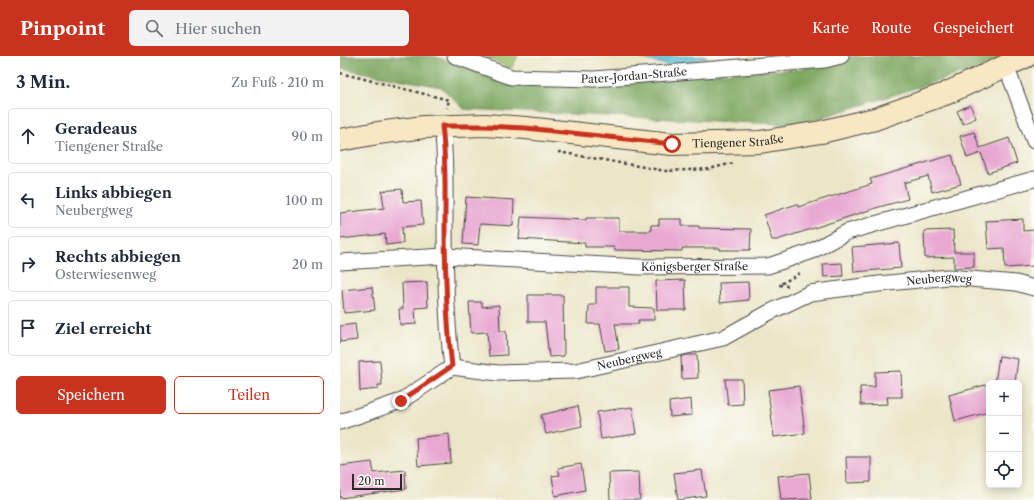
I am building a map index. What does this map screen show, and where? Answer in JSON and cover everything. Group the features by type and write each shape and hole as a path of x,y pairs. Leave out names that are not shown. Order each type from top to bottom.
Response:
{"main road":[{"name":"Tiengener Straße","path":"340,140 378,133 442,126 484,126 526,128 672,144 760,142 821,132 875,119 945,94 1027,56"}],"street":[{"name":"Pater-Jordan-Straße","path":"455,56 511,77 594,79 818,61 841,56"},
{"path":"1006,66 1034,141"},
{"path":"340,422 401,401 452,366 447,331 445,149 442,126"},
{"name":"Königsberger Straße","path":"340,262 445,256 640,267 768,266 810,252 847,232 1034,179"},
{"name":"Neubergweg","path":"452,366 498,373 576,371 723,338 768,313 810,293 879,284 948,278 1016,283 1034,288"}],"path":[{"path":"340,73 449,100 442,126"},
{"path":"810,252 812,267 779,285 807,289 810,293"}],"green space":[{"path":"340,56 434,56 510,83 802,69 855,56 1017,56 798,125 464,109 441,87 340,68"},
{"path":"485,56 518,56 511,69"}],"water":[{"path":"640,56 707,57 674,67 640,58"}],"building":[{"path":"970,105 976,118 963,124 957,111"},
{"path":"974,132 980,148 1009,138 1017,163 988,173 981,153 967,158 960,136"},
{"path":"952,155 961,184 932,192 928,176 904,183 908,199 777,240 772,240 764,215 797,204 798,207 872,184 870,179"},
{"path":"402,189 403,202 421,201 423,225 402,227 403,243 386,245 385,234 340,239 340,213 384,208 382,191"},
{"path":"466,197 514,200 513,226 480,224 478,245 463,244"},
{"path":"521,217 586,220 586,218 619,218 619,231 651,231 651,225 659,225 659,219 682,219 682,226 699,226 699,228 751,229 750,250 682,248 682,251 614,250 614,247 585,247 585,243 519,239"},
{"path":"1023,219 1023,231 1034,230 1034,266 1005,268 1004,248 988,249 986,221"},
{"path":"953,230 954,252 974,252 974,267 954,268 954,257 925,258 924,231"},
{"path":"899,243 901,268 854,272 852,247"},
{"path":"842,263 843,276 824,277 823,264"},
{"path":"685,280 686,310 657,310 656,281"},
{"path":"427,282 428,307 415,308 416,324 400,325 399,309 403,309 402,283"},
{"path":"748,282 749,300 720,303 719,283"},
{"path":"372,287 375,310 344,313 342,290"},
{"path":"596,287 629,287 629,307 654,308 654,320 638,320 639,324 615,324 619,349 605,351 600,324 588,324 589,305 596,305"},
{"path":"528,295 563,295 564,356 549,357 545,322 528,322"},
{"path":"469,302 482,302 482,307 499,305 500,331 506,331 507,355 489,356 487,332 471,333"},
{"path":"355,324 357,340 340,342 340,326"},
{"path":"686,355 697,355 698,378 682,379 681,357"},
{"path":"999,356 1018,359 1015,380 995,380"},
{"path":"380,361 382,385 378,385 378,389 360,391 359,362"},
{"path":"901,371 902,397 887,397 888,404 861,405 860,387 875,387 875,372"},
{"path":"725,379 742,379 743,404 728,405"},
{"path":"986,385 986,413 955,421 949,395"},
{"path":"799,386 805,433 774,437 768,390"},
{"path":"691,399 692,415 670,417 669,402"},
{"path":"578,406 582,426 546,434 541,415"},
{"path":"632,407 636,434 601,439 597,412"},
{"path":"449,434 451,463 418,466 416,438"},
{"path":"846,457 871,457 871,482 847,483"},
{"path":"372,462 374,473 405,470 406,489 340,498 340,466"},
{"path":"581,464 585,490 555,496 552,476 560,475 558,468"},
{"path":"702,470 706,496 678,500 674,473"},
{"path":"639,472 640,500 610,500 609,473"},
{"path":"809,473 812,499 781,500 778,476"}],"route":[{"path":"401,401 452,366 447,331 445,149 442,126 526,128 672,144"}]}
